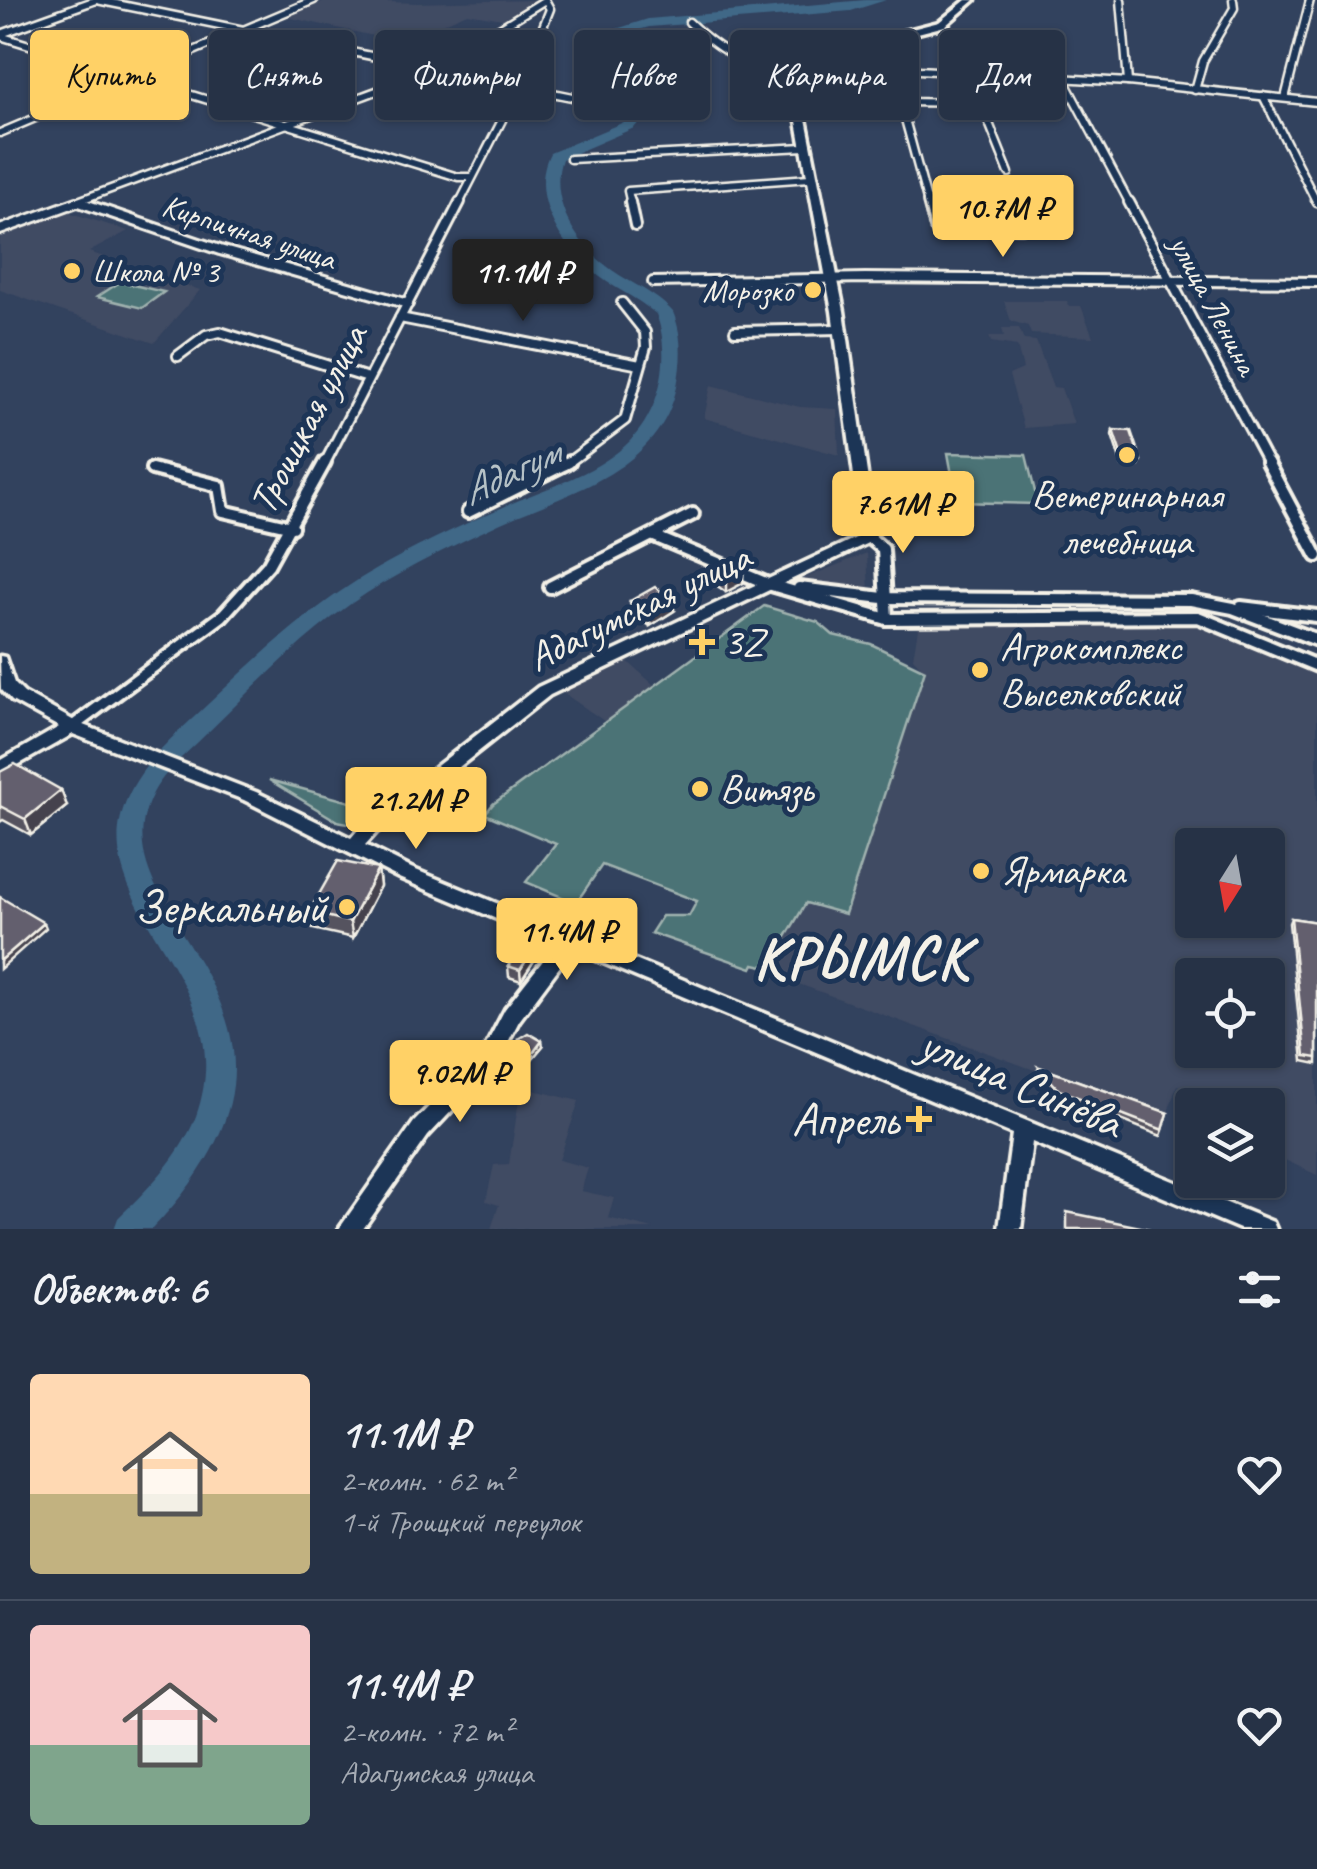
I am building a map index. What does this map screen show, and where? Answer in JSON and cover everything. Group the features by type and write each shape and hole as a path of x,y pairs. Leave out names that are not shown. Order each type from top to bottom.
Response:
{"main road":[{"path":"919,30 942,24 970,0"},
{"path":"801,120 832,279 869,537"},
{"name":"Адагумская улица","path":"353,848 371,828 544,691 869,537"},
{"name":"улица Синёва","path":"0,661 7,685 18,697 72,727 250,796 353,848 568,942 1265,1229"},
{"name":"Троицкая улица","path":"0,769 72,727"},
{"path":"350,1229 420,1129 490,1057 512,1016 568,942"},
{"path":"1010,1229 1022,1132"}],"street":[{"path":"0,35 96,0 375,55"},
{"path":"189,54 314,0"},
{"path":"497,30 545,0"},
{"name":"Троицкая улица","path":"542,30 550,9 545,0"},
{"path":"1121,0 1128,82"},
{"path":"1195,90 1203,61 1234,8 1233,0"},
{"path":"1285,98 1310,0"},
{"path":"1304,21 1317,23"},
{"path":"689,22 730,57"},
{"path":"0,35 30,45"},
{"path":"1065,78 1317,102"},
{"name":"улица Ленина","path":"1065,82 1174,279 1317,556"},
{"path":"0,230 375,91"},
{"path":"189,95 458,177 472,177"},
{"path":"1263,96 1317,203"},
{"path":"919,102 981,103 1010,173"},
{"path":"0,133 31,120"},
{"name":"Троицкая улица","path":"72,727 236,603 292,526 502,120"},
{"path":"906,120 935,228 1022,228"},
{"path":"570,159 805,147"},
{"path":"635,226 628,191 810,178"},
{"name":"Кирпичная улица","path":"76,200 220,250 386,302 408,304"},
{"path":"653,282 1317,282"},
{"path":"622,303 645,332 646,358 640,365"},
{"path":"400,318 640,365"},
{"path":"735,331 840,329"},
{"path":"178,356 206,335 220,332 368,378"},
{"path":"468,512 564,466 621,426 642,374 640,365"},
{"path":"152,469 219,486 223,511 292,526"},
{"path":"550,586 693,514"},
{"path":"654,536 768,584 887,618 1198,617 1317,666"},
{"path":"869,537 883,549 887,618"},
{"path":"768,584 884,598 1191,600 1317,616"},
{"path":"1220,604 1317,640"}],"shaded area":[{"path":"327,0 534,0 503,19 467,13 428,30 375,30 375,36 287,17"},
{"name":"Школа № 3","path":"65,211 128,231 89,252 200,290 154,343 0,290 0,238"},
{"path":"1004,301 1067,301 1069,306 1081,306 1093,337 1031,334 1028,326 1011,321"},
{"path":"1002,328 1019,328 1024,340 1036,341 1053,387 1061,388 1074,424 1024,428 1009,375 1023,369 1017,346 991,342 989,336 1004,336"},
{"path":"711,385 800,407 837,409 839,455 704,418"},
{"path":"867,553 869,593 793,583"},
{"path":"919,623 1192,624 1317,667 1317,1175 1285,1160 1285,1088 1177,1085 1166,1118 766,972 806,903 845,913 925,671 913,658"},
{"path":"625,659 656,687 607,723 562,692"},
{"path":"521,1087 579,1101 559,1160 588,1168 581,1191 614,1198 608,1218 653,1229 491,1229 499,1205 486,1201 494,1165 509,1164"}],"green space":[{"path":"120,282 164,292 142,308 97,297"},
{"path":"948,453 1026,455 1038,504 957,502"},
{"name":"Витязь","path":"764,606 818,622 833,635 871,644 925,670 845,914 806,903 768,967 754,964 752,968 651,933 662,916 689,916 697,901 602,865 576,903 526,882 556,844 485,814 493,804"},
{"path":"269,780 369,807 370,814 348,823 337,821"}],"building":[{"name":"Ветеринарная лечебница","path":"1113,430 1131,431 1141,461 1123,460"},
{"path":"727,566 743,572 726,581 713,573"},
{"path":"655,587 674,601 650,615 630,601"},
{"path":"15,764 61,790 25,819 0,806 0,772"},
{"path":"338,861 378,869 350,922 309,912"},
{"path":"0,897 44,923 0,961"},
{"path":"1291,918 1317,922 1317,1058 1305,1056"},
{"path":"525,940 536,945 520,970 508,966"},
{"path":"528,1033 542,1041 532,1054 519,1050 518,1039"},
{"path":"1039,1067 1168,1113 1163,1130 1059,1090"},
{"path":"1067,1212 1150,1229 1067,1229"}],"waterway":[{"name":"Адагум","path":"130,1229 179,1175 197,1147 219,1086 220,1054 214,1019 199,983 136,873 131,824 144,785 164,760 278,652 336,604 426,551 615,463 652,427 664,402 671,371 672,340 664,312 587,258 559,217 550,185 555,156 629,125 658,94 647,78 604,58 599,47 618,32 648,23 814,11 880,0"},
{"path":"903,612 1203,613 1317,659"}],"place":[{"name":"Школа № 3","path":"72,271"},
{"name":"Морозко","path":"813,290"},
{"name":"Ветеринарная лечебница","path":"1127,455"},
{"name":"3Z","path":"702,642"},
{"name":"Агрокомплекс Выселковский","path":"980,670"},
{"name":"Витязь","path":"700,789"},
{"name":"Ярмарка","path":"981,871"},
{"name":"Зеркальный","path":"347,907"},
{"name":"Апрель","path":"919,1119"}],"district":[{"name":"КРЫМСК","path":"862,958"}]}
